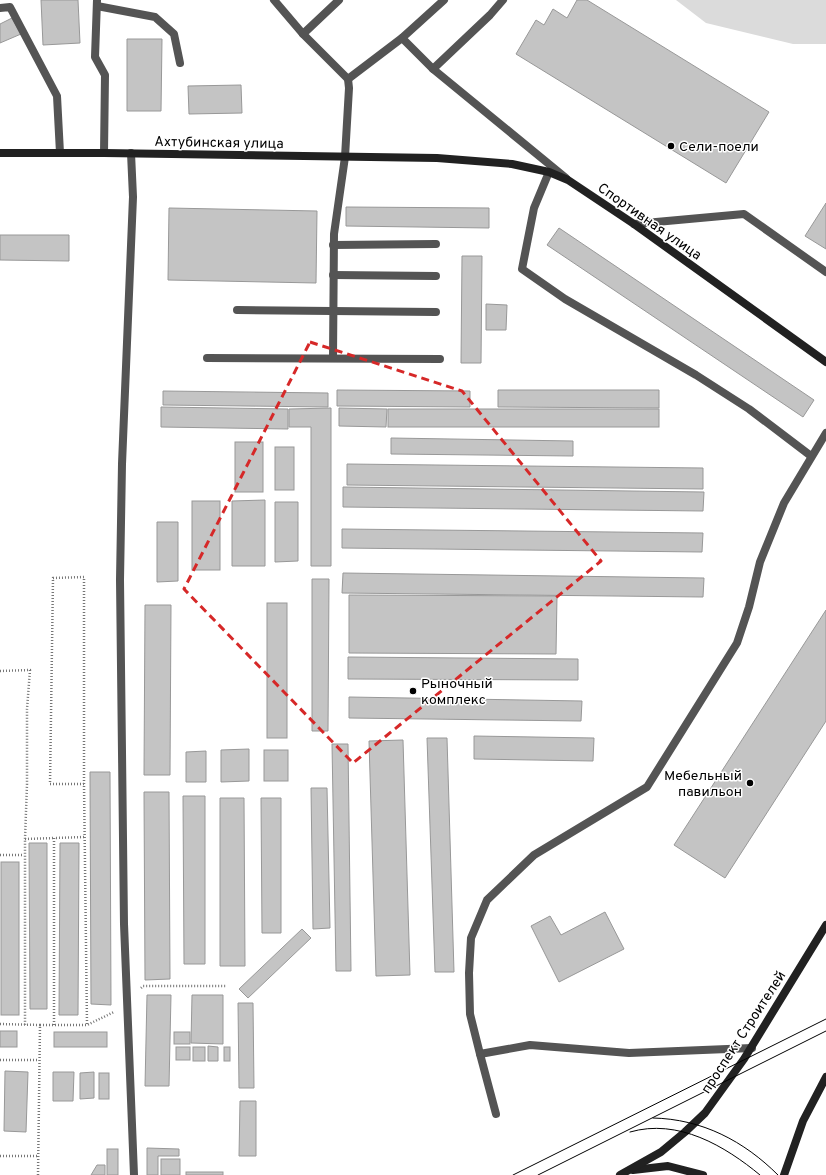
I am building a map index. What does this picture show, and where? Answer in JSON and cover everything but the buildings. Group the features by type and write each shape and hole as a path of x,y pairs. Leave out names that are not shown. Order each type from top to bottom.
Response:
{"street":[{"name":"Ахтубинская улица","path":"0,153 104,152 437,158"},
{"name":"Спортивная улица","path":"437,158 512,164 549,172 568,180 634,224 826,362"},
{"name":"проспект Строителей","path":"620,1175 661,1152 694,1124 715,1101 752,1048 826,925"},
{"path":"784,1175 803,1121 826,1077"},
{"name":"проспект Строителей","path":"631,1170 668,1166 702,1175"}],"lane":[{"path":"274,0 303,34 348,79 350,94 345,157 334,245 333,358"},
{"path":"303,34 339,0"},
{"path":"348,79 402,38 444,0"},
{"path":"433,70 490,15 503,0"},
{"path":"104,152 105,75 95,57 97,3 155,17 174,34 180,63"},
{"path":"0,8 10,7 57,96 60,153"},
{"path":"402,38 433,70 568,180"},
{"path":"131,153 133,197 122,464 120,580 124,924 134,1175"},
{"path":"549,172 534,208 522,269 565,299 696,375 749,409 811,456"},
{"path":"634,224 744,214 826,272"},
{"path":"334,245 436,244"},
{"path":"333,275 436,276"},
{"path":"237,310 436,312"},
{"path":"207,358 440,359"},
{"path":"496,1114 470,1014 469,973 471,938 487,900 534,856 647,787 737,643 749,607 760,562 784,503 826,433"},
{"path":"480,1054 530,1045 629,1053 752,1048"}],"path":[{"path":"84,784 50,784 54,578 84,576 84,784 84,838 87,1025"},
{"path":"0,670 30,670 27,709 27,784 24,855 25,1025"},
{"path":"54,838 54,1025"},
{"path":"25,839 84,838"},
{"path":"0,855 24,855"},
{"path":"0,1024 40,1025 38,1175"},
{"path":"0,1060 39,1060"},
{"path":"0,1156 38,1156"}],"highlighted area":[{"path":"310,342 462,391 601,561 353,763 184,589"}],"shaded area":[{"path":"676,0 826,0 826,44 793,44 706,23"}],"tram line":[{"path":"513,1175 826,1019"},
{"path":"538,1175 826,1031"},
{"path":"653,1118 671,1119 721,1134 751,1152 778,1175"},
{"path":"630,1132 648,1129 666,1129 700,1137 732,1154 760,1175"}],"place":[{"name":"Сели-поели","path":"671,146"},
{"name":"Рыночный комплекс","path":"413,691"},
{"name":"Мебельный павильон","path":"750,783"}]}
